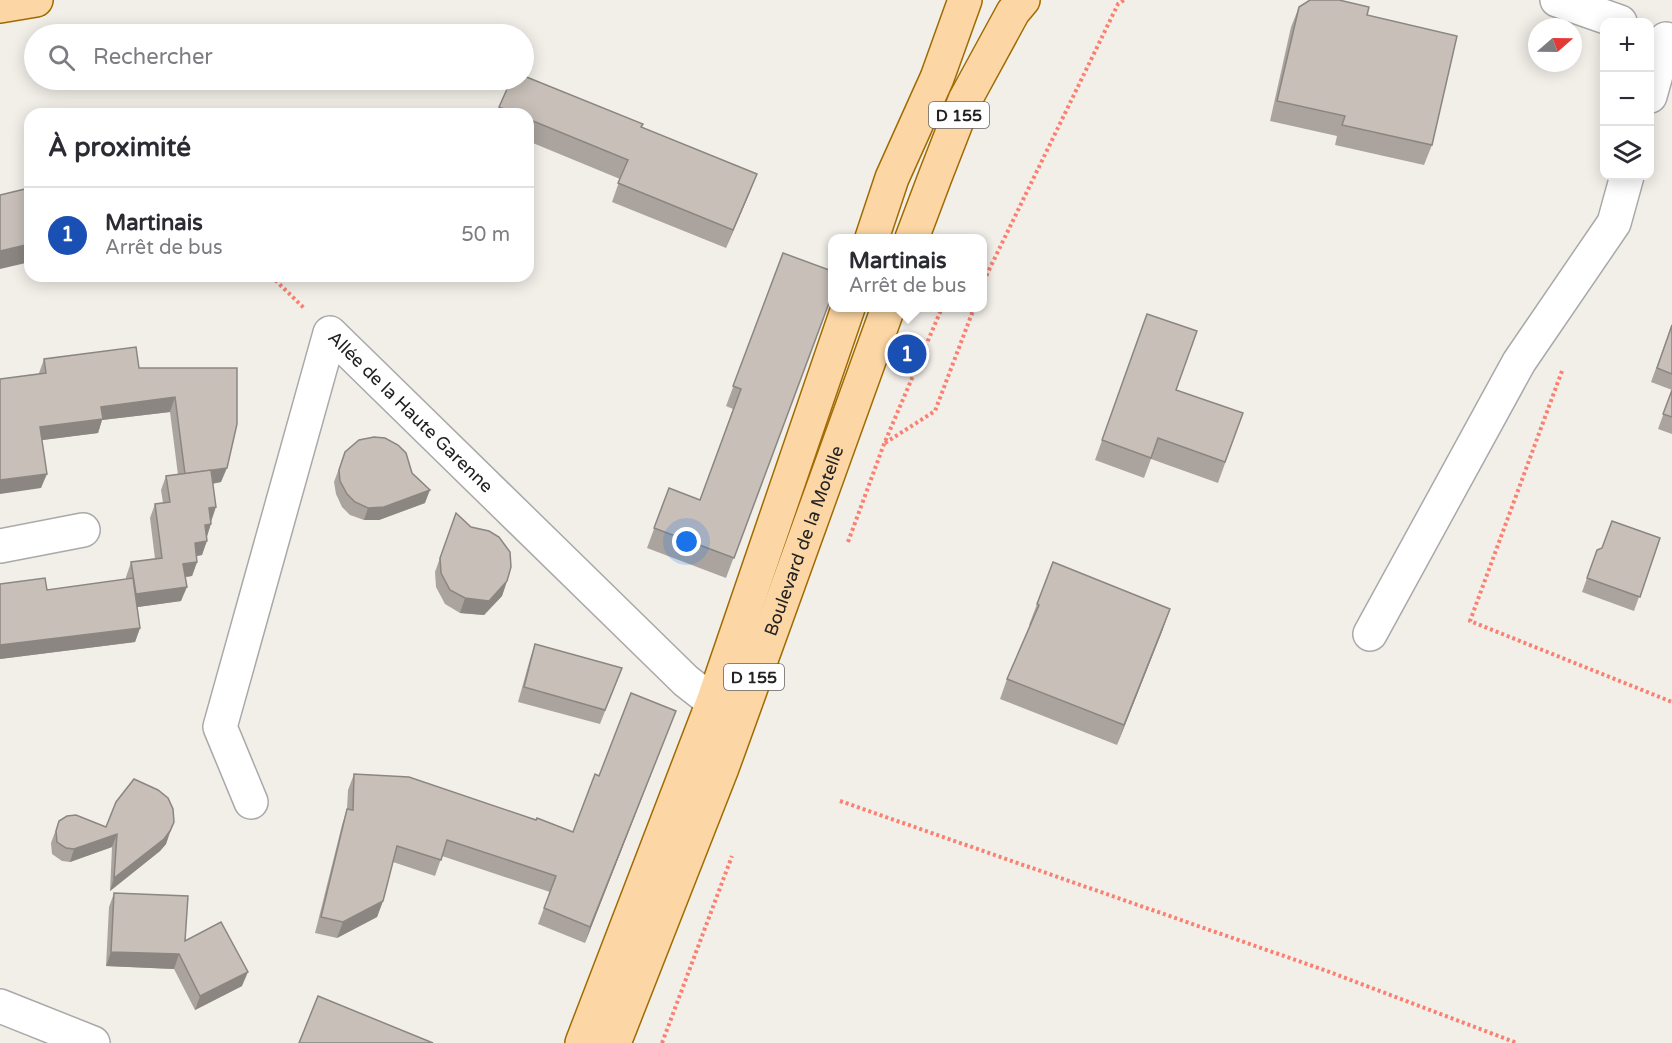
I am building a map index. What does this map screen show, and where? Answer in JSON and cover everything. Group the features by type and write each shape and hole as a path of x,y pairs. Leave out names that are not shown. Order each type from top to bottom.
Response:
{"main road":[{"path":"0,6 36,0"},
{"name":"D 155","path":"873,234 892,178 937,78 965,0"},
{"name":"D 155","path":"914,234 965,100 1013,12 1023,0"},
{"name":"Boulevard de la Motelle","path":"582,1043 713,702 847,312"},
{"name":"Boulevard de la Motelle","path":"614,1043 718,779 887,312"}],"street":[{"path":"1557,0 1609,18"},
{"path":"1654,76 1662,37"},
{"path":"1370,634 1519,362 1614,223 1626,180"},
{"name":"Allée de la Haute Garenne","path":"251,802 220,727 330,333 678,673 713,702 733,737"},
{"path":"0,546 82,530"},
{"path":"0,1006 93,1043"}],"path":[{"path":"988,272 1118,4 1124,0"},
{"path":"277,282 330,333"},
{"path":"940,312 884,444 935,411 972,312"},
{"path":"1565,362 1470,621 1672,702"},
{"path":"840,801 1327,971 1517,1043"}],"building":[{"path":"1310,0 1339,0 1369,7 1367,15 1457,36 1432,145 1342,125 1345,116 1277,101 1299,7"},
{"path":"534,80 643,124 641,127 757,174 733,230 618,183 628,160 534,121 534,108 499,107 507,90 534,90"},
{"path":"24,189 24,245 0,251 0,195"},
{"path":"783,253 828,270 828,306 734,558 654,528 669,488 700,500 741,389 733,386"},
{"path":"1147,314 1197,331 1176,390 1243,413 1225,462 1158,438 1151,458 1102,440"},
{"path":"1672,325 1672,374 1657,368"},
{"path":"136,347 139,368 237,368 237,424 227,468 185,474 175,397 101,407 103,419 40,427 47,474 0,480 0,379 46,373 44,359"},
{"path":"1672,390 1672,417 1663,414"},
{"path":"374,437 385,438 398,445 406,453 412,473 430,490 384,507 368,508 355,502 347,494 340,481 339,470 345,452 359,440"},
{"path":"211,470 216,507 209,508 211,524 205,525 207,541 195,543 197,562 183,564 187,587 136,594 131,562 162,558 155,504 170,502 166,476"},
{"path":"456,513 471,527 489,531 499,537 510,552 511,567 507,581 489,601 465,598 450,590 441,573 440,558"},
{"path":"1612,521 1660,538 1640,597 1587,578 1597,550 1602,548"},
{"path":"1053,562 1170,609 1124,725 1007,679 1039,605 1037,604"},
{"path":"45,578 47,590 133,578 140,628 0,645 0,584"},
{"path":"535,644 622,668 605,710 524,687"},
{"path":"631,693 676,711 590,927 544,908 556,876 447,840 441,860 397,846 383,901 343,922 321,917 347,809 353,810 354,774 409,777 536,820 537,818 573,832 595,774 599,776"},
{"path":"134,779 158,790 168,798 173,809 174,822 164,839 114,878 117,834 74,849 66,848 57,842 56,831 59,821 67,816 76,815 106,827 116,802"},
{"path":"114,893 188,896 185,941 221,922 248,972 200,996 179,954 111,952"},
{"path":"318,996 433,1043 299,1043"}],"place":[{"name":"Martinais","path":"907,354"}]}
